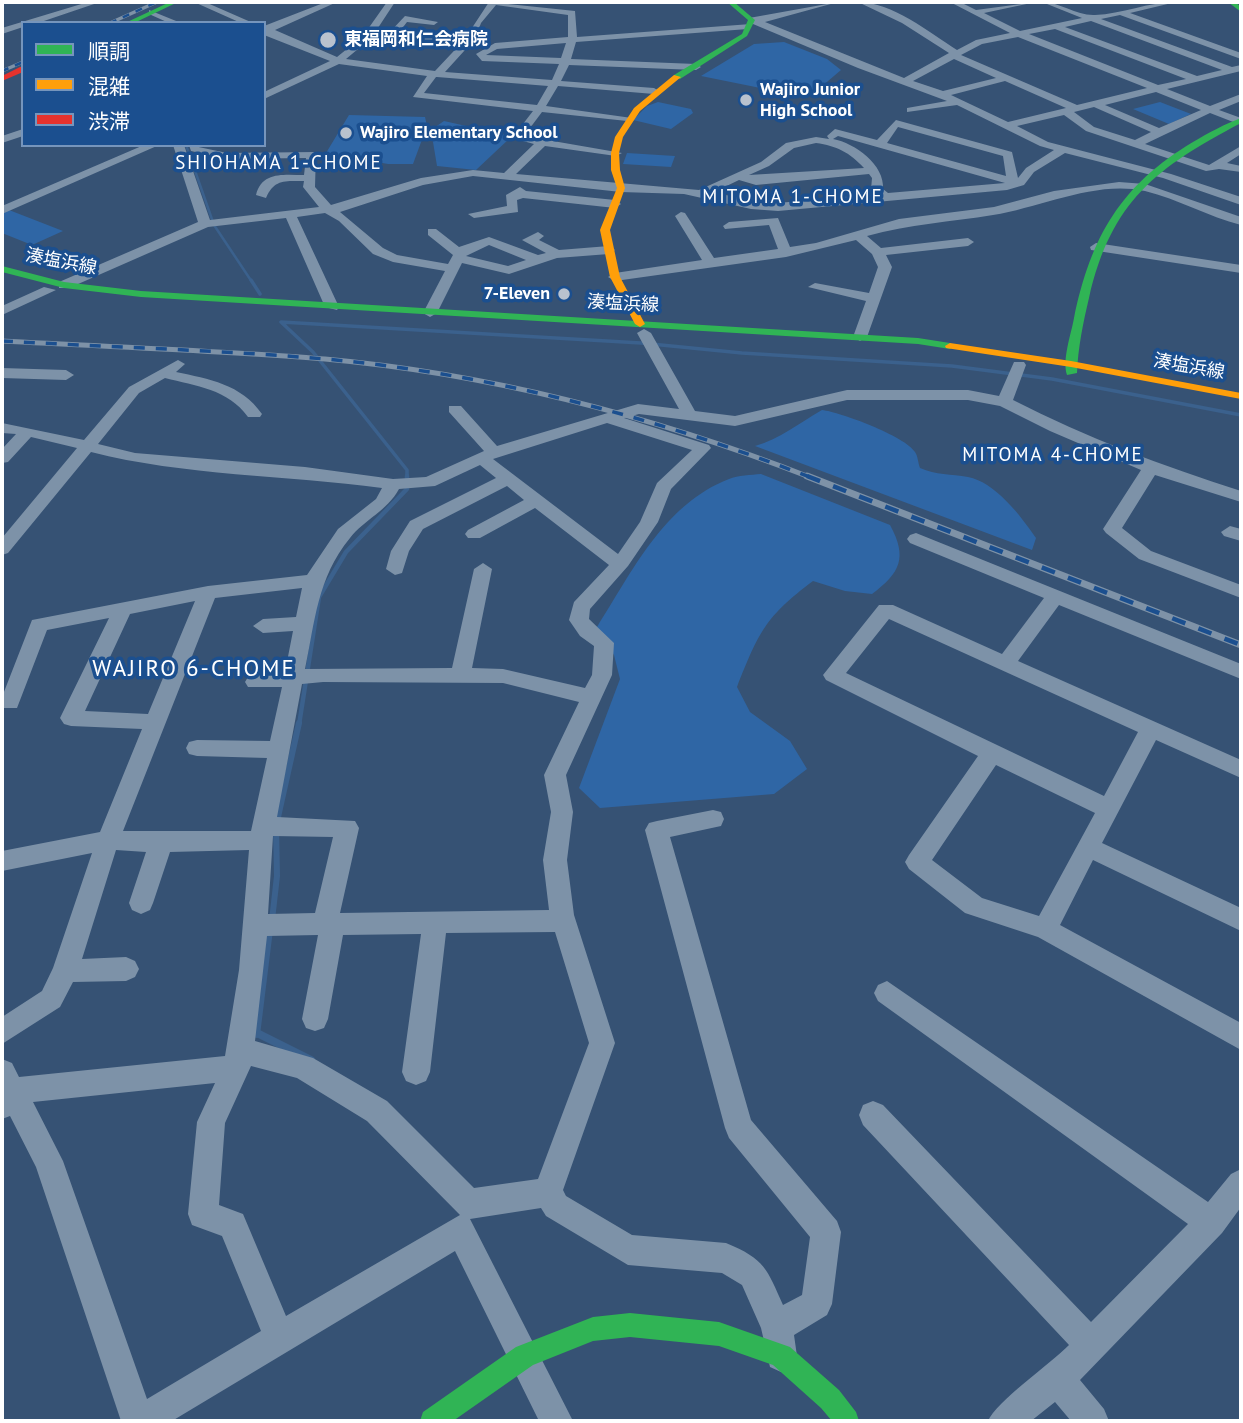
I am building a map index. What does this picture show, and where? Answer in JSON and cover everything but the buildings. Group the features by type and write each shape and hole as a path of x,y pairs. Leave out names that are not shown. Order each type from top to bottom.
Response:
{"main road":[{"path":"132,21 175,2"},
{"path":"1231,2 1241,10"},
{"path":"642,329 615,277 606,223 621,188 617,179 616,153 627,118 654,91 742,38 744,16"},
{"path":"2,79 21,70"},
{"path":"1071,369 1096,247 1113,217 1153,173 1173,156 1241,121"},
{"name":"湊塩浜線","path":"2,269 57,287 916,351 1071,369 1241,396"},
{"name":"湊塩浜線","path":"2,279 175,306 860,337 965,347 1241,404"},
{"path":"432,1421 525,1356 593,1329 630,1325 719,1334 781,1356 830,1399 847,1421"}],"street":[{"path":"34,21 96,2"},
{"path":"198,2 243,21"},
{"path":"266,31 333,2"},
{"path":"266,95 339,61 370,36 391,2"},
{"path":"454,57 452,55 475,33 477,23 494,2 586,12"},
{"path":"482,58 485,50 495,46 571,40 834,2"},
{"path":"862,2 905,22 954,54 1072,110 1090,129 1210,169 1241,149"},
{"path":"954,2 1020,34 1241,121"},
{"path":"978,12 1032,2"},
{"path":"1046,2 1236,69"},
{"path":"1129,2 1169,16"},
{"path":"906,80 979,42 1172,2"},
{"path":"152,12 172,21"},
{"path":"565,157 541,143 517,138 540,111 556,83 571,40 572,13 569,12"},
{"path":"1120,13 1241,56"},
{"path":"365,65 393,36 408,15 434,22"},
{"path":"744,16 861,66 942,94 1029,139 1153,173 1241,201"},
{"path":"2,31 21,25"},
{"path":"1055,26 1196,79"},
{"path":"266,31 339,61 365,65 435,74 654,91"},
{"path":"370,36 428,40 475,33"},
{"path":"627,118 540,111 417,95 454,57 696,66"},
{"path":"1005,126 1236,69"},
{"path":"942,94 1006,78"},
{"path":"1136,144 1241,97"},
{"path":"911,110 957,102"},
{"path":"1095,104 1160,132"},
{"path":"881,144 896,123 1008,154 1017,182 1034,199"},
{"path":"828,142 835,132 948,166 1017,182"},
{"path":"2,140 21,133"},
{"path":"701,193 765,164 790,145 816,141 828,142 856,153 869,171 878,177 877,190 887,198"},
{"path":"505,178 541,143"},
{"path":"2,210 149,147"},
{"path":"179,147 205,223"},
{"path":"194,147 227,156 312,154 309,187 328,209 343,218 378,251 393,258 457,261 509,270 561,254 609,250"},
{"path":"2,311 205,223 328,209 447,177 473,173 533,181 684,190 764,207 970,192 1017,182 1030,170 1062,150"},
{"path":"615,204 519,194 565,157 616,153"},
{"path":"1217,165 1241,169"},
{"path":"738,176 756,181 869,171"},
{"path":"262,195 264,187 275,178 310,178"},
{"path":"615,277 709,261 786,253 898,223 995,211 1034,199 1119,186 1140,187 1241,221"},
{"path":"474,214 514,209 510,198 523,194"},
{"path":"290,214 332,307"},
{"path":"681,216 709,261"},
{"path":"729,226 774,222 786,253"},
{"path":"432,232 457,261"},
{"path":"857,234 878,252 886,267 872,298 860,337"},
{"path":"538,236 528,240 561,254"},
{"path":"430,313 463,250 489,241 538,260"},
{"path":"878,252 968,242"},
{"path":"1096,247 1241,269"},
{"path":"815,288 872,298"},
{"path":"642,329 689,414"},
{"path":"2,549 85,445 134,390 177,364"},
{"path":"1005,402 1019,365"},
{"path":"2,373 66,375"},
{"path":"162,373 228,391 241,397 254,414"},
{"path":"2,428 28,431 135,458 304,472 393,484 429,482 488,456 638,409 735,421 847,395 968,395 1005,402 1056,428 1151,468 1241,497"},
{"path":"455,409 508,479 620,564"},
{"path":"606,418 703,448 663,488 649,522 620,564 581,607 579,620 587,631 604,643 602,674 555,775 562,811 555,860 564,921 602,1043 548,1192 556,1206 628,1250 726,1258 753,1274 777,1327 781,1356"},
{"path":"2,458 28,431"},
{"path":"1151,468 1112,529 1145,555 1241,593"},
{"path":"395,569 400,551 416,525 508,479"},
{"path":"279,1337 232,1225 203,1214 211,1122 239,1059 266,925 262,833 279,750 302,679 306,623 313,582 344,533 383,502 393,484"},
{"path":"474,534 536,500"},
{"path":"916,539 1054,598 1241,672"},
{"path":"460,676 484,569"},
{"path":"10,703 39,625 208,593 313,582"},
{"path":"2,1032 51,999 65,971 108,840 208,593"},
{"path":"1007,662 1054,598"},
{"path":"123,609 71,718 154,722"},
{"path":"1109,809 833,675 886,610 1241,769"},
{"path":"263,626 306,623"},
{"path":"255,682 503,676 590,697"},
{"path":"1045,929 1151,729"},
{"path":"197,748 279,750"},
{"path":"992,753 917,862 974,906 1045,929 1241,1037"},
{"path":"713,819 657,830 739,1128 827,1232 816,1304 777,1327"},
{"path":"2,861 108,840 161,843 348,828 328,924 315,1019"},
{"path":"141,903 161,843"},
{"path":"1088,847 1241,920"},
{"path":"266,925 564,921"},
{"path":"416,1072 435,923"},
{"path":"65,971 126,969"},
{"path":"887,993 1211,1222"},
{"path":"548,1192 469,1204 377,1111 303,1067 239,1059 5,1089 49,1161 139,1421 461,1230 556,1421"},
{"path":"873,1115 1090,1344"},
{"path":"1005,1421 1058,1379 1211,1222 1241,1186"},
{"path":"1058,1379 1093,1421"}],"shaded area":[{"path":"784,42 827,59 841,70 814,93 795,95 701,76 754,44"},
{"path":"658,102 691,109 693,113 671,129 633,120 647,106"},
{"path":"1160,102 1191,114 1169,124 1133,109"},
{"path":"349,115 425,117 427,126 413,164 388,164 326,153"},
{"path":"444,121 510,138 476,170 437,166 431,130"},
{"path":"627,153 675,156 671,167 623,164"},
{"path":"9,210 63,231 32,245 2,233 2,213"},
{"path":"822,410 857,420 899,439 915,452 920,468 968,477 988,486 1015,510 1036,538 1032,550 755,446 781,435"},
{"path":"761,474 890,525 899,547 900,556 895,572 872,594 845,591 813,581 784,605 758,639 737,687 750,712 790,741 807,769 774,794 600,808 579,788 620,679 614,655 597,627 652,542 686,505 706,490 729,479"}],"waterway":[{"path":"187,147 214,225 252,282"},
{"path":"251,280 260,294"},
{"path":"299,725 319,597 346,552 407,489 407,470 313,352 281,322 641,343 742,353 952,366 1052,379 1241,415"},
{"path":"272,920 277,876 276,826 299,723"},
{"path":"257,1033 270,930"},
{"path":"257,1033 311,1060"}],"railway":[{"path":"114,21 157,2"},
{"path":"2,71 21,63"},
{"path":"2,341 325,359 450,375 573,401 633,417 812,478"},
{"path":"807,476 1241,645"}],"traffic: fast":[{"path":"132,21 175,2"},
{"path":"677,77 745,35 752,20 730,2"},
{"path":"1231,2 1241,10"},
{"path":"1071,373 1090,273 1101,242 1115,215 1133,192 1155,172 1179,154 1241,120"},
{"path":"2,269 64,285 141,294 918,341 950,346"},
{"path":"432,1421 525,1356 593,1329 630,1325 719,1334 781,1356 830,1399 847,1421"}],"traffic: slow":[{"path":"640,324 615,277 605,230 621,188 615,153 619,137 637,109 677,77"},
{"path":"950,346 1071,364 1241,396"}],"traffic: jam":[{"path":"2,79 21,70"}],"place":[{"name":"東福岡和仁会病院","path":"328,40"},
{"name":"Wajiro Junior High School","path":"746,100"},
{"name":"Wajiro Elementary School","path":"346,133"},
{"name":"7-Eleven","path":"564,294"}],"district":[{"name":"SHIOHAMA 1-CHOME","path":"279,164"},
{"name":"MITOMA 1-CHOME","path":"793,198"},
{"name":"MITOMA 4-CHOME","path":"1053,456"},
{"name":"WAJIRO 6-CHOME","path":"194,669"}]}
